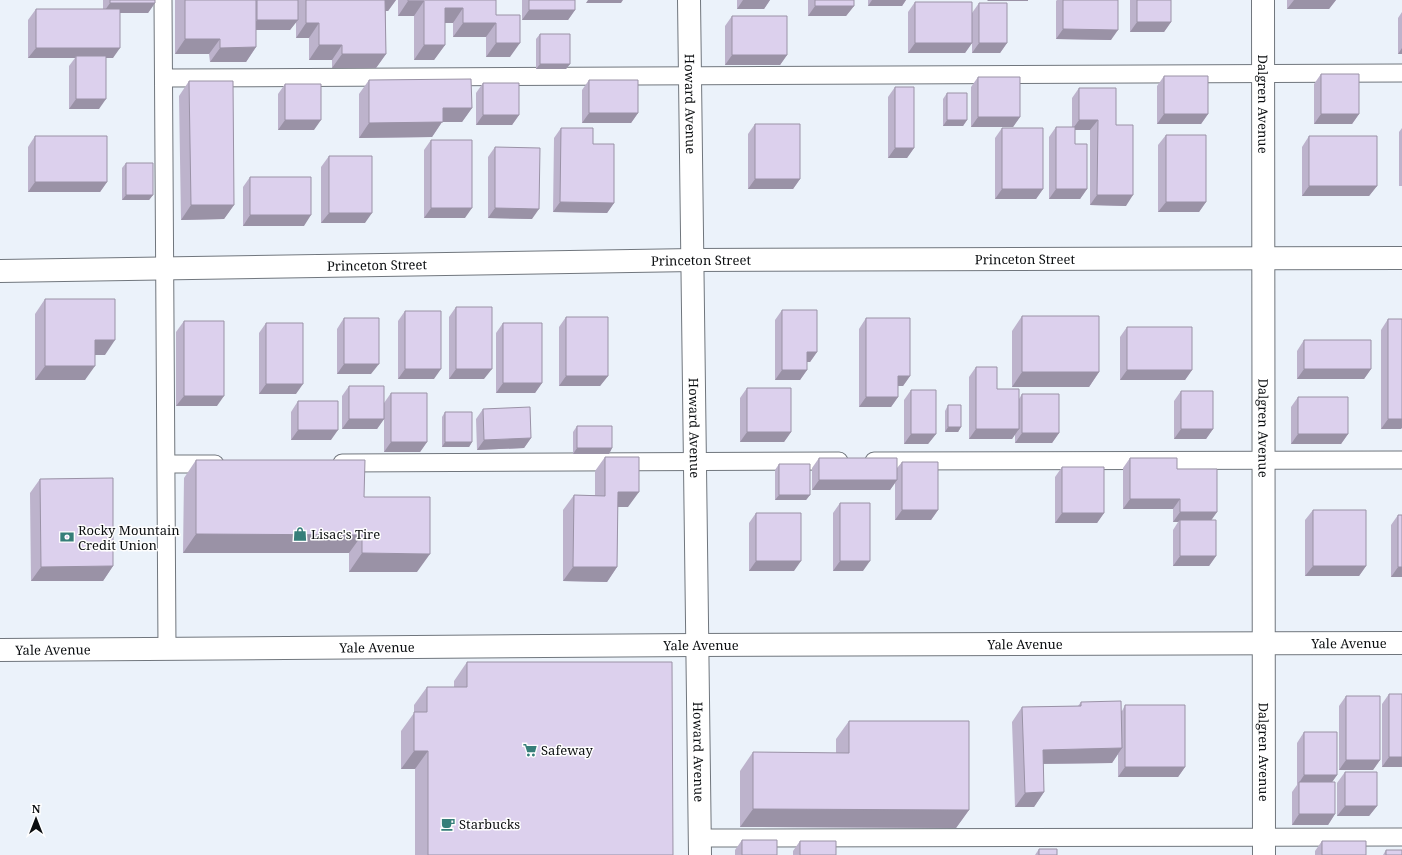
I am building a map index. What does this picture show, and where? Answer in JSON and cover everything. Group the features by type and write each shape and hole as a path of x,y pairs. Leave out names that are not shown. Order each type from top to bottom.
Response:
{"street":[{"name":"Howard Avenue","path":"689,0 700,846"},
{"name":"Dalgren Avenue","path":"1263,0 1264,847"},
{"name":"Princeton Street","path":"0,271 693,260 1402,258"},
{"name":"Yale Avenue","path":"0,650 697,645 1402,643"}],"lane":[{"path":"163,0 167,648"},
{"path":"164,78 1402,72"},
{"path":"324,463 1402,460"},
{"path":"166,464 229,464"},
{"path":"700,846 1264,847 1402,838"}],"building":[{"path":"110,0 155,0 155,3 110,3"},
{"path":"185,0 256,0 256,47 220,48 220,39 185,39"},
{"path":"257,0 298,0 298,20 257,20"},
{"path":"306,0 385,0 386,54 342,54 342,45 319,45 319,23 306,23"},
{"path":"408,0 496,0 496,15 520,15 520,43 496,43 496,23 463,23 463,8 445,8 445,45 424,45 424,1"},
{"path":"529,0 575,0 575,10 529,10"},
{"path":"815,0 854,0 854,6 815,6"},
{"path":"1063,0 1118,0 1118,30 1063,29"},
{"path":"1137,0 1171,0 1171,22 1137,22"},
{"path":"915,2 972,2 972,43 915,43"},
{"path":"979,3 1007,3 1007,43 979,43"},
{"path":"36,9 120,9 120,48 36,48"},
{"path":"732,16 787,16 787,55 732,55"},
{"path":"540,34 570,34 570,64 540,64"},
{"path":"76,56 106,56 106,99 76,99"},
{"path":"1321,74 1359,74 1359,114 1321,114"},
{"path":"1164,76 1208,76 1208,114 1164,114"},
{"path":"978,77 1020,77 1020,117 978,117"},
{"path":"471,79 472,108 443,108 443,122 369,123 369,80"},
{"path":"589,80 638,80 638,113 589,113"},
{"path":"189,81 233,81 234,205 191,205"},
{"path":"483,83 519,83 519,115 483,115"},
{"path":"285,84 321,84 321,120 285,120"},
{"path":"895,87 914,87 914,148 895,148"},
{"path":"1079,88 1116,88 1116,125 1133,125 1133,195 1097,195 1098,120 1079,120"},
{"path":"947,93 967,93 967,120 947,120"},
{"path":"755,124 800,124 800,179 755,179"},
{"path":"1056,127 1075,127 1075,144 1087,144 1087,189 1056,189"},
{"path":"561,128 593,128 593,144 614,144 614,203 560,202"},
{"path":"1002,128 1043,128 1043,189 1002,189"},
{"path":"1166,135 1206,135 1206,202 1166,202"},
{"path":"35,136 107,136 107,182 35,182"},
{"path":"1309,136 1377,136 1377,186 1309,186"},
{"path":"431,140 472,140 472,208 431,208"},
{"path":"495,147 540,148 539,209 495,208"},
{"path":"329,156 372,156 372,213 329,213"},
{"path":"126,163 153,163 153,195 126,195"},
{"path":"250,177 311,177 311,215 250,215"},
{"path":"45,299 115,299 115,340 95,340 95,366 45,366"},
{"path":"456,307 492,307 492,369 456,369"},
{"path":"782,310 817,310 817,352 807,352 807,370 782,370"},
{"path":"405,311 441,311 441,369 405,369"},
{"path":"1022,316 1099,316 1099,372 1022,372"},
{"path":"566,317 608,317 608,376 566,376"},
{"path":"344,318 379,318 379,364 344,364"},
{"path":"866,318 910,318 910,376 898,376 898,397 866,397"},
{"path":"1388,319 1402,319 1402,419 1388,419"},
{"path":"184,321 224,321 224,396 184,396"},
{"path":"266,323 303,323 303,384 266,384"},
{"path":"503,323 542,323 542,383 503,383"},
{"path":"1127,327 1192,327 1192,370 1127,370"},
{"path":"1304,340 1371,340 1371,369 1304,369"},
{"path":"976,367 997,367 997,389 1019,389 1019,429 976,429"},
{"path":"349,386 384,386 384,419 349,419"},
{"path":"747,388 791,388 791,432 747,432"},
{"path":"911,390 936,390 936,434 911,434"},
{"path":"1181,391 1213,391 1213,429 1181,429"},
{"path":"391,393 427,393 427,442 391,442"},
{"path":"1022,394 1059,394 1059,433 1022,433"},
{"path":"1298,397 1348,397 1348,434 1298,434"},
{"path":"298,401 338,401 338,430 298,430"},
{"path":"948,405 961,405 961,427 948,427"},
{"path":"530,407 531,438 484,440 483,409"},
{"path":"445,412 472,412 472,442 445,442"},
{"path":"577,426 612,426 612,448 577,448"},
{"path":"605,457 639,457 639,492 618,492 617,567 573,567 574,495 605,496"},
{"path":"819,458 897,458 897,480 819,480"},
{"path":"1130,458 1177,458 1177,469 1217,469 1217,512 1180,512 1180,499 1130,499"},
{"name":"Lisac's Tire","path":"196,460 365,460 364,497 430,497 430,554 362,553 362,535 196,534"},
{"path":"902,462 938,462 938,510 902,510"},
{"path":"779,464 810,464 810,495 779,495"},
{"path":"1062,467 1104,467 1104,513 1062,513"},
{"name":"Rocky Mountain Credit Union","path":"113,478 113,566 41,567 40,479"},
{"path":"840,503 870,503 870,561 840,561"},
{"path":"1313,510 1366,510 1366,566 1313,566"},
{"path":"756,513 801,513 801,561 756,561"},
{"path":"1398,515 1402,515 1402,567 1398,567"},
{"path":"1180,520 1216,520 1216,556 1180,556"},
{"name":"Safeway","path":"467,662 672,662 673,855 428,855 428,751 414,751 414,712 427,712 427,687 467,687"},
{"path":"1389,694 1402,694 1402,757 1389,757"},
{"path":"1346,696 1380,696 1380,760 1346,760"},
{"path":"1121,701 1122,748 1043,750 1044,792 1025,793 1022,707 1081,706 1081,702"},
{"path":"1125,705 1185,705 1185,767 1125,767"},
{"path":"849,721 969,721 969,810 753,809 753,752 849,753"},
{"path":"1304,732 1337,732 1337,775 1304,775"},
{"path":"1345,772 1377,772 1377,806 1345,806"},
{"path":"1299,782 1335,782 1335,814 1299,814"},
{"path":"742,840 777,840 777,855 742,855"},
{"path":"800,841 836,841 836,855 800,855"},
{"path":"1322,841 1366,841 1366,855 1322,855"},
{"path":"1039,849 1057,849 1057,855 1039,855"},
{"path":"1386,850 1402,850 1402,855 1386,855"}],"place":[{"name":"Lisac's Tire","path":"300,534"},
{"name":"Rocky Mountain Credit Union","path":"67,537"},
{"name":"Safeway","path":"530,750"},
{"name":"Starbucks","path":"448,824"}]}
